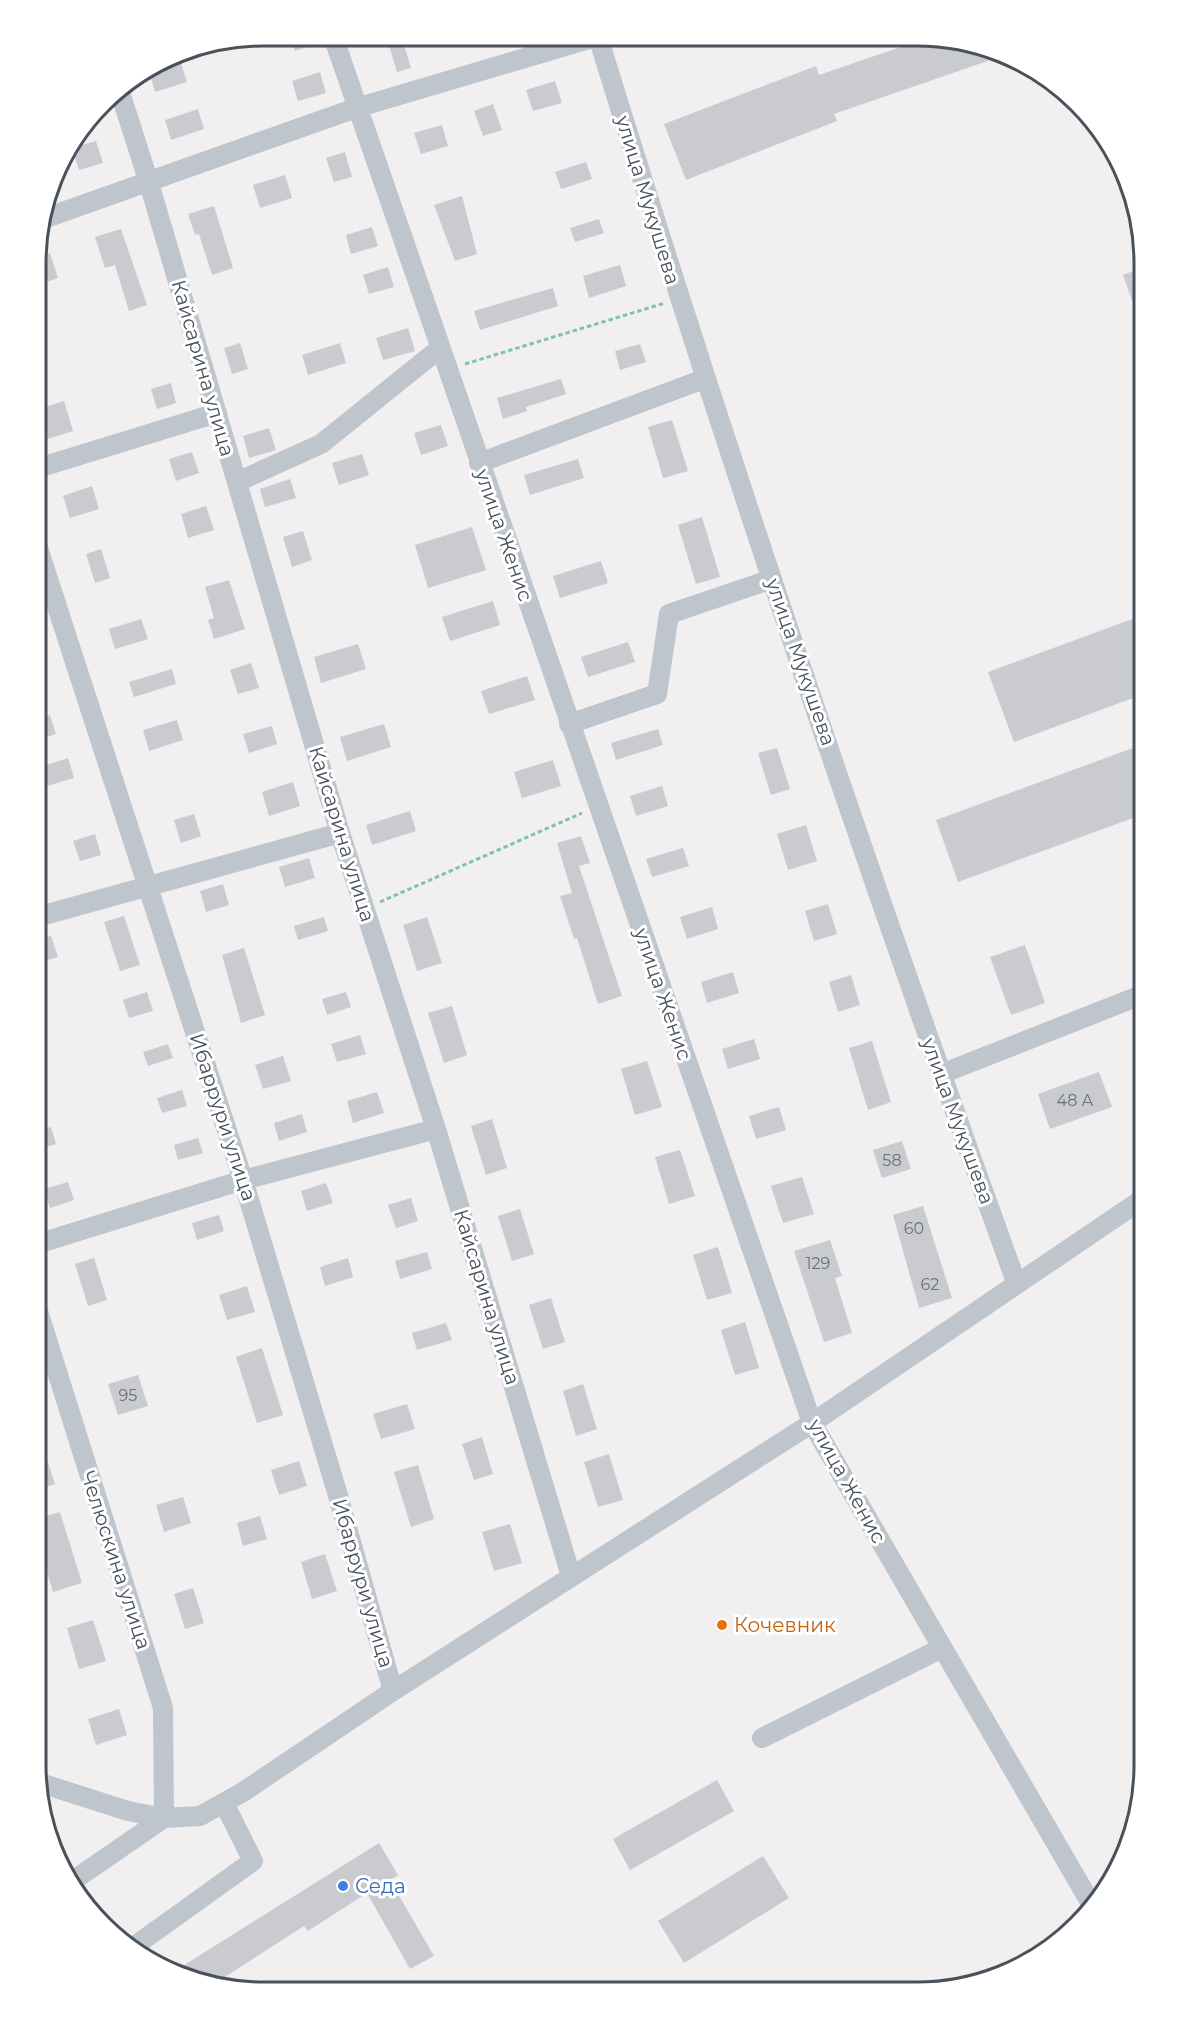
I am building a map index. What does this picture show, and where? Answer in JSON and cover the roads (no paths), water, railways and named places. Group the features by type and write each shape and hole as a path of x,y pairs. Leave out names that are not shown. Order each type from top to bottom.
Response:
{"street":[{"name":"улица Женис","path":"336,46 812,1423 1088,1897"},
{"path":"52,216 356,108 566,46"},
{"name":"улица Мукушева","path":"600,46 704,379 941,1074 1016,1282"},
{"name":"Кайсарина улица","path":"122,99 149,183 340,833 436,1129 571,1576"},
{"path":"237,482 321,444 440,349"},
{"path":"479,463 704,379"},
{"path":"46,466 217,413"},
{"name":"Ибаррури улица","path":"46,573 243,1180 337,1492 393,1691"},
{"path":"569,724 657,694 669,614 772,579"},
{"path":"46,915 340,833"},
{"path":"941,1074 1134,998"},
{"path":"46,1241 243,1180 436,1129"},
{"path":"48,1785 128,1811 164,1818 200,1816 224,1803 393,1691 812,1423 1016,1282 1134,1205"},
{"name":"Челюскина улица","path":"46,1337 163,1708 164,1818"},
{"path":"762,1738 942,1648"},
{"path":"140,1942 253,1860 224,1803"},
{"path":"78,1877 164,1818"}],"place":[{"name":"Кочевник","path":"722,1625"},
{"name":"Седа","path":"343,1886"}]}
